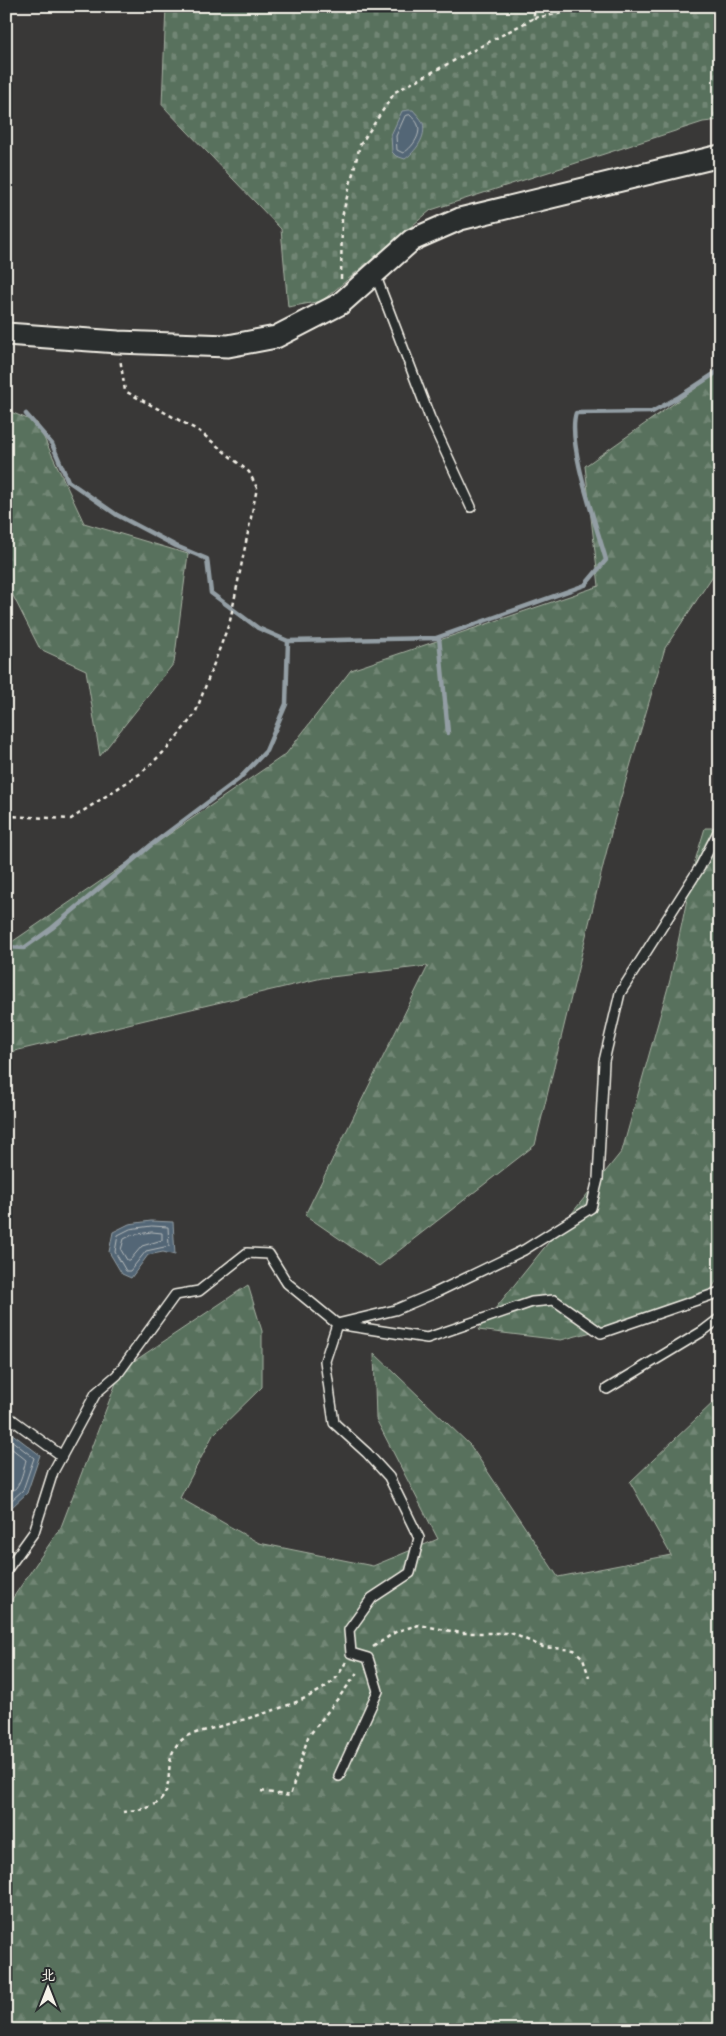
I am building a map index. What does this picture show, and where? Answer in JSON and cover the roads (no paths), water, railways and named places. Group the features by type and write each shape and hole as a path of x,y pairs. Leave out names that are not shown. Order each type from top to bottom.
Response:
{"street":[{"path":"6,334 118,342 228,346 276,337 340,304 412,240 460,219 720,156"}],"lane":[{"path":"375,274 430,418 471,507"},
{"path":"337,1324 395,1310 436,1293 524,1250 591,1208 598,1179 604,1061 620,993 700,867 720,828"},
{"path":"6,1571 34,1532 53,1472 96,1393 118,1375 175,1294 199,1291 247,1253 269,1254 287,1283 337,1324 427,1338 532,1302 554,1300 601,1333 720,1292"},
{"path":"607,1389 703,1331 720,1318"},
{"path":"337,1324 325,1361 334,1423 367,1453 389,1478 419,1538 410,1572 372,1598 350,1630 351,1653 368,1658 378,1691 339,1776"},
{"path":"6,1415 62,1456"}],"water":[{"path":"413,110 420,118 424,128 419,144 405,159 396,156 392,152 391,135 402,111"},
{"path":"151,1221 173,1222 175,1255 163,1252 148,1255 131,1278 122,1274 109,1252 113,1232 129,1224"},
{"path":"6,1429 40,1455 27,1493 12,1507 6,1503"}],"waterway":[{"path":"26,414 52,444 68,481 117,515 176,546 207,559 211,593 258,628 288,641 436,638 585,585 606,560 579,464 575,444 574,426 576,413 652,412 720,370"},
{"path":"439,637 448,733"},
{"path":"6,947 24,948 52,928 151,845 239,779 266,751 286,704 288,641"}]}
